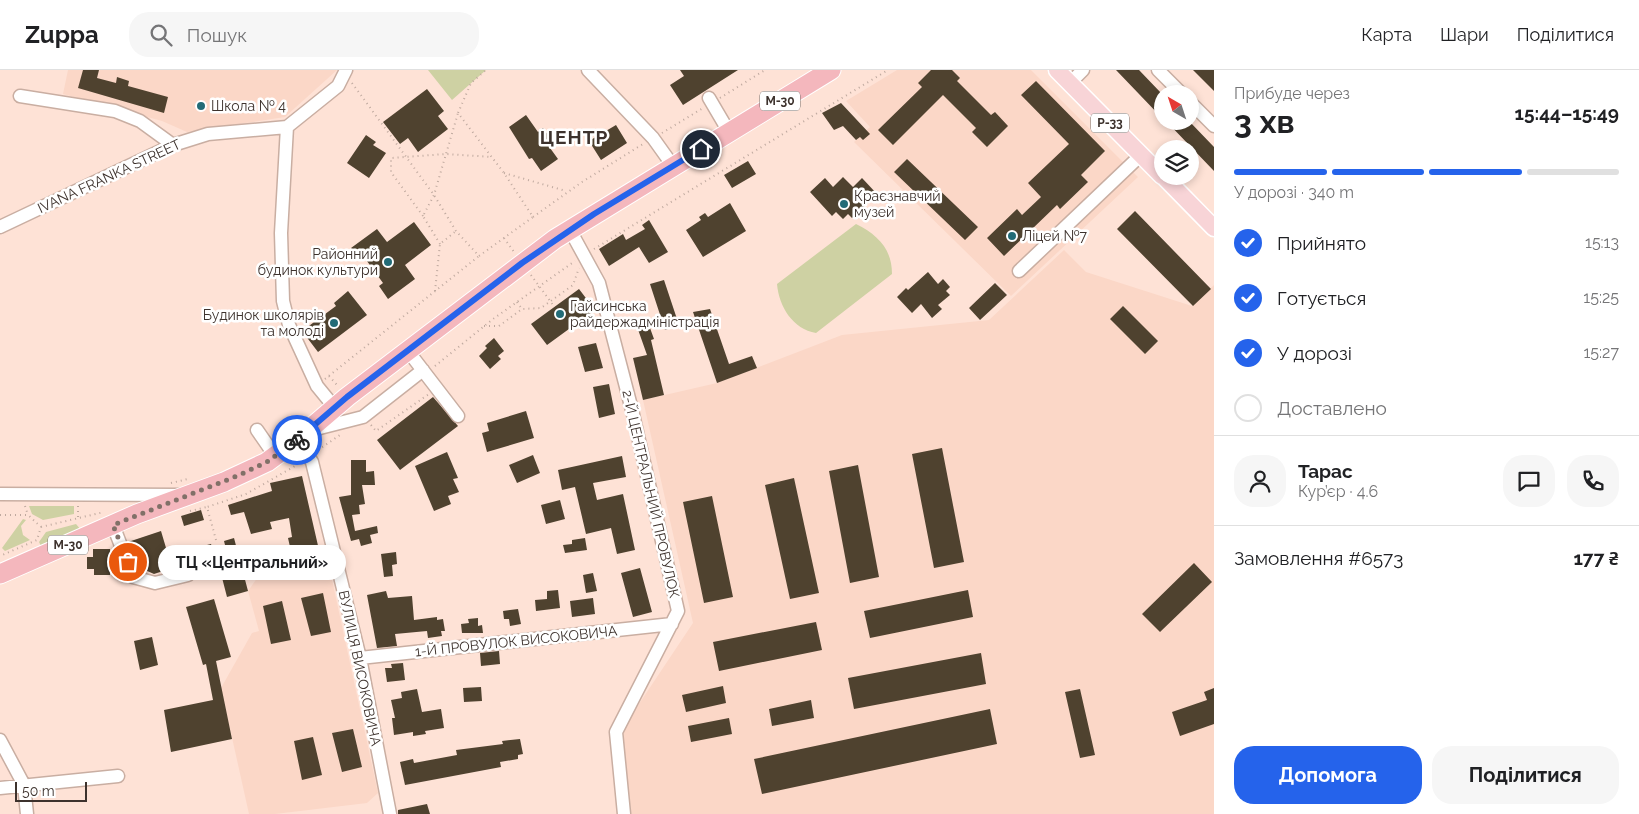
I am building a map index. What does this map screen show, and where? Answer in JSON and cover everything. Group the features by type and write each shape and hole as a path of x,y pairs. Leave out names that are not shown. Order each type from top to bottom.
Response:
{"highway":[{"name":"М-30","path":"0,574 109,518 137,514 190,487 237,476 275,456 522,263 570,230 831,70"}],"main road":[{"name":"Р-33","path":"1057,70 1154,167"},
{"name":"Р-33","path":"1172,185 1214,228"}],"street":[{"path":"588,70 653,138 673,166"},
{"path":"1070,83 1084,70"},
{"path":"1158,70 1173,85"},
{"path":"335,408 317,386 289,325 283,301 282,233 287,127 338,86 345,71"},
{"path":"20,96 115,111 140,121 174,144"},
{"path":"709,98 729,132"},
{"path":"1199,111 1214,126"},
{"name":"IVANA FRANKA STREET","path":"0,227 174,144 208,134 287,127"},
{"path":"1020,271 1141,155"},
{"name":"2-Й ЦЕНТРАЛЬНИЙ ПРОВУЛОК","path":"570,230 599,283 632,410 678,611 616,732 624,814"},
{"path":"408,351 458,416"},
{"path":"304,435 363,416 424,372"},
{"path":"257,430 275,456"},
{"name":"ВУЛИЦЯ ВИСОКОВИЧА","path":"304,435 360,658 390,814"},
{"path":"0,494 125,496 190,487"},
{"path":"125,496 134,502 137,514"},
{"path":"109,518 133,577 155,583 188,575"},
{"name":"1-Й ПРОВУЛОК ВИСОКОВИЧА","path":"360,658 672,624"},
{"path":"0,740 24,785 27,814"},
{"path":"0,788 118,776"}],"path":[{"path":"424,216 434,196 458,113 471,83 486,70"},
{"path":"584,255 888,70"},
{"path":"345,71 434,196 456,231 479,256"},
{"path":"458,113 504,173 533,217"},
{"path":"317,386 479,256 568,191 653,138"},
{"path":"435,291 440,244 424,216 391,172 391,158 446,154 492,157"},
{"path":"504,173 568,191"},
{"path":"440,244 456,231"},
{"path":"504,238 514,253"},
{"path":"424,372 484,326 578,259 581,264 573,285 541,308 522,309 499,326 484,326"},
{"path":"529,273 553,305"},
{"path":"517,302 522,309"},
{"path":"329,376 341,390"},
{"path":"363,416 376,431 437,388"},
{"path":"216,540 207,507 246,494 297,465"},
{"path":"168,483 190,487"},
{"path":"24,502 28,515 40,528"},
{"path":"78,502 78,518"},
{"path":"0,515 28,515"},
{"path":"40,528 78,518 109,518"},
{"path":"0,556 36,540 40,528"}],"shaded area":[{"name":"Школа № 4","path":"68,70 337,70 285,117 187,132 162,121 63,94"},
{"name":"Ліцей №7","path":"897,70 1031,70 1138,177 1011,296 854,142 870,127 846,101"},
{"path":"1064,250 1086,272 1192,306 1214,285 1214,814 626,814 619,734 693,623 643,400 717,383 842,335 989,320"},
{"path":"328,561 378,793 367,803 275,814 249,814 221,688 252,633 259,631 248,591 260,574"}],"green space":[{"path":"428,70 486,70 452,100"},
{"path":"856,224 871,233 882,244 889,257 892,274 816,333 808,331 794,322 784,309 777,284"},
{"path":"29,506 74,506 74,514 43,520 32,514"},
{"path":"23,519 26,520 21,526 23,535 30,540 5,551 2,548"},
{"path":"76,524 81,530 42,548 39,542 46,532"}],"building":[{"path":"83,70 99,70 97,78 116,83 117,77 129,81 128,86 168,97 164,113 78,88"},
{"path":"680,70 738,70 683,105 670,85 684,76"},
{"path":"931,70 952,70 960,78 957,81 991,115 995,112 1008,126 987,147 972,132 976,128 943,95 893,145 878,130 922,87 918,83"},
{"path":"1116,70 1139,70 1154,86 1154,110"},
{"path":"1193,70 1214,70 1214,91"},
{"path":"1036,81 1105,151 1081,175 1088,182 1060,209 1057,205 1004,256 987,238 1017,209 1022,215 1041,197 1028,183 1069,144 1021,95"},
{"path":"427,89 444,111 438,116 448,129 418,152 408,138 400,144 383,122"},
{"path":"841,103 870,134 863,140 860,137 856,140 843,126 834,130 822,113"},
{"path":"526,115 538,132 543,128 550,138 545,141 558,159 541,171 532,158 529,159 509,127"},
{"path":"616,125 627,143 601,160 589,141"},
{"path":"1175,130 1198,130 1214,147 1214,171 1199,155 1199,140 1184,140"},
{"path":"366,135 376,142 373,145 386,153 369,178 347,163"},
{"path":"907,159 978,227 965,240 894,172"},
{"path":"748,161 756,174 732,188 724,175"},
{"name":"Краєзнавчий музей","path":"843,177 853,187 862,178 877,194 852,218 848,214 843,219 836,212 832,216 810,192 825,178 833,187"},
{"path":"730,203 746,231 703,257 686,230 701,220 699,217 705,213 708,217"},
{"path":"1135,211 1211,289 1193,306 1117,229"},
{"path":"649,220 668,252 649,263 639,247 609,266 599,249 623,234 626,240 645,229 642,225"},
{"name":"Районний будинок культури","path":"414,222 431,245 405,265 415,279 388,299 379,286 383,283 364,257 360,260 351,248 377,229 387,242"},
{"path":"928,272 938,284 943,279 950,287 946,291 950,295 938,305 942,309 932,318 921,304 912,313 897,297"},
{"path":"664,280 679,325 665,330 650,284"},
{"path":"995,283 1007,295 980,320 969,308"},
{"path":"579,289 595,310 547,345 531,324"},
{"name":"Будинок школярів та молоді","path":"348,291 367,315 318,352 302,331 336,306 334,303"},
{"path":"1123,306 1158,341 1145,354 1110,319"},
{"path":"710,309 729,364 752,356 757,368 717,383 693,312"},
{"path":"646,317 654,339 651,340 664,395 643,400 633,358 647,355 635,321"},
{"path":"494,338 504,351 498,356 501,359 490,369 479,356 487,348 485,346"},
{"path":"596,343 603,368 585,372 578,347"},
{"path":"609,384 615,414 599,418 593,387"},
{"path":"433,397 458,426 400,470 377,440"},
{"path":"526,411 534,438 487,452 482,433 489,431 487,423"},
{"path":"942,448 964,562 934,568 912,454"},
{"path":"447,452 458,478 453,479 459,492 448,496 451,504 434,511 415,466"},
{"path":"533,455 540,473 517,483 509,465"},
{"path":"622,456 626,477 593,483 597,500 623,494 635,550 617,554 611,528 586,534 575,487 562,490 558,470"},
{"path":"351,460 366,460 366,472 374,471 375,485 362,485 365,504 359,505 360,514 352,515 355,531 377,526 378,533 370,535 372,543 361,546 359,539 351,541 339,497 351,495"},
{"path":"858,465 879,577 850,583 829,471"},
{"path":"302,476 322,563 295,569 288,538 292,537 289,518 270,522 272,529 251,534 244,512 231,515 228,505 272,491 270,483"},
{"path":"794,478 819,593 790,599 765,485"},
{"path":"712,496 733,597 704,603 683,502"},
{"path":"560,500 565,519 546,524 541,505"},
{"path":"201,510 204,520 184,526 181,516"},
{"path":"161,531 172,568 154,574 145,570 139,570 128,542"},
{"path":"234,538 248,591 227,597 219,566 196,573 187,550 211,544 215,556 227,553 224,541"},
{"path":"585,538 587,550 565,553 563,545 572,544 572,540"},
{"path":"93,549 110,549 110,554 114,554 114,562 110,562 110,575 94,575 94,569 87,569 87,557 93,557"},
{"path":"396,552 397,564 392,565 393,576 384,577 381,554"},
{"path":"1194,563 1212,582 1160,632 1142,614"},
{"path":"640,568 652,612 633,617 621,573"},
{"path":"593,573 597,591 586,593 583,575"},
{"path":"558,590 560,608 536,611 535,600 547,599 547,591"},
{"path":"968,590 973,617 870,638 864,611"},
{"path":"386,591 388,598 412,596 414,620 437,617 437,620 443,619 445,631 441,631 442,636 428,638 427,631 395,634 397,646 377,648 367,595"},
{"path":"323,593 331,632 311,636 301,598"},
{"path":"593,598 595,614 572,617 570,601"},
{"path":"214,599 231,657 216,661 232,739 171,752 164,710 213,700 206,664 203,665 186,607"},
{"path":"282,601 291,640 271,644 263,606"},
{"path":"518,609 521,624 510,626 509,619 504,619 503,611"},
{"path":"478,618 478,626 482,625 483,633 462,633 461,624 469,623 468,619"},
{"path":"816,622 822,650 719,671 713,642"},
{"path":"152,637 158,665 140,670 134,641"},
{"path":"499,651 500,664 481,666 480,653"},
{"path":"981,653 986,684 854,709 848,678"},
{"path":"403,663 405,680 387,682 385,668 392,668 391,664"},
{"path":"723,686 726,703 686,712 682,695"},
{"path":"481,687 482,701 464,702 463,688"},
{"path":"1214,688 1214,724 1180,736 1172,712 1207,700 1204,692"},
{"path":"417,689 422,712 441,709 444,728 425,731 426,734 413,736 413,732 394,735 392,718 395,718 391,700 402,698 401,692"},
{"path":"1080,689 1095,755 1080,758 1065,692"},
{"path":"811,700 814,718 772,726 769,709"},
{"path":"990,709 997,744 762,794 754,759"},
{"path":"729,718 732,734 691,742 688,726"},
{"path":"353,729 362,767 342,772 332,733"},
{"path":"313,737 322,775 302,780 294,741"},
{"path":"520,739 523,754 518,755 518,759 500,762 501,767 405,785 400,762 413,759 414,763 457,755 456,750 503,744 502,741"},
{"path":"427,804 430,814 398,814 398,810"}],"way so far":[{"path":"128,562 113,525 237,476 267,462 297,440"}],"place":[{"name":"Школа № 4","path":"201,106"},
{"name":"Краєзнавчий музей","path":"844,204"},
{"name":"Ліцей №7","path":"1012,236"},
{"name":"Районний будинок культури","path":"388,262"},
{"name":"Гайсинська райдержадміністрація","path":"560,314"},
{"name":"Будинок школярів та молоді","path":"334,323"},
{"name":"ТЦ «Центральний»","path":"128,562"}],"district":[{"name":"ЦЕНТР","path":"574,137"}],"route":[{"path":"297,440 347,397 555,239 701,149"}]}
